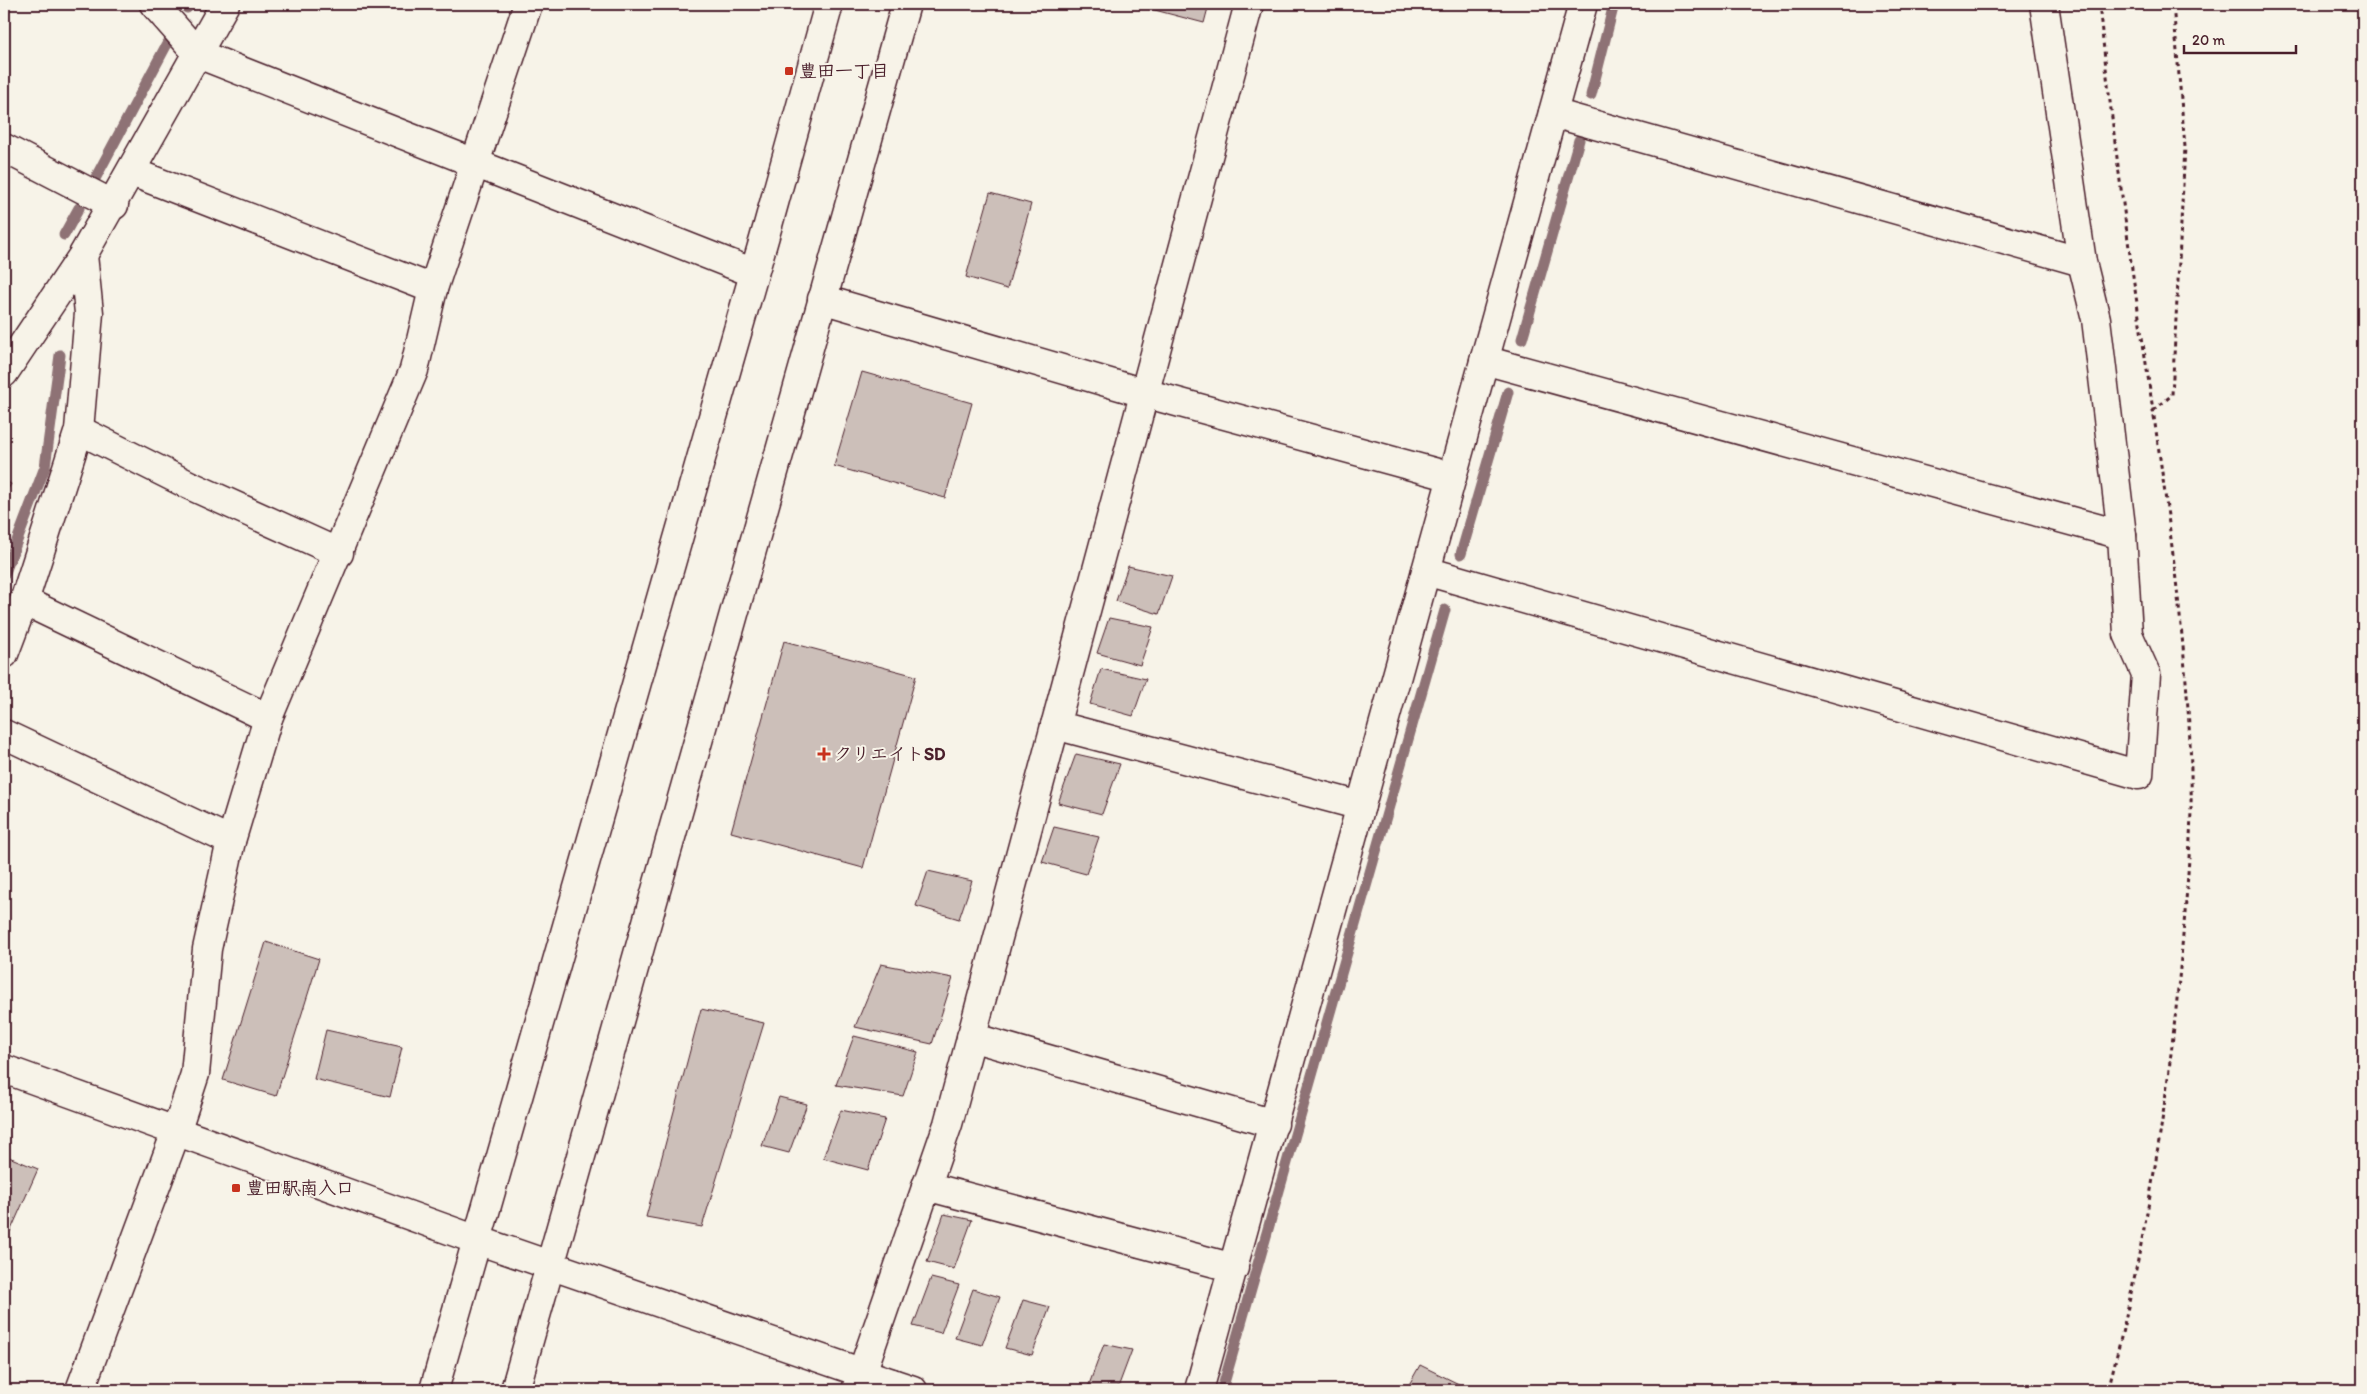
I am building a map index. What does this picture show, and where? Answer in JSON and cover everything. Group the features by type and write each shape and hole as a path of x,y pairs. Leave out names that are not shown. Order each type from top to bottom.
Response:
{"street":[{"path":"154,4 198,54 754,273"},
{"path":"4,372 83,255 114,205 225,4"},
{"path":"80,1390 176,1132 195,1074 207,949 231,841 268,718 339,553 414,370 432,289 528,4"},
{"path":"434,1390 754,273 829,4"},
{"path":"515,1390 906,4"},
{"path":"859,1381 948,1124 1249,4"},
{"path":"1199,1390 1583,4"},
{"path":"1426,572 2139,776 2146,674 2128,634 2122,535 2096,319 2082,262 2044,4"},
{"path":"1553,113 2082,262"},
{"path":"4,148 114,205"},
{"path":"132,172 432,289"},
{"path":"4,654 24,601 79,430 89,313 83,255"},
{"path":"822,300 1144,393 1452,477"},
{"path":"1484,360 2122,535"},
{"path":"79,430 190,485 339,553"},
{"path":"24,601 268,718"},
{"path":"1055,726 1361,806"},
{"path":"4,734 231,841"},
{"path":"971,1037 1274,1124"},
{"path":"4,1069 476,1240 551,1265 859,1381 902,1387"},
{"path":"926,1186 1234,1268"}],"path":[{"path":"2154,410 2172,395 2185,147 2173,4"}],"building":[{"path":"1132,4 1209,4 1204,23"},
{"path":"990,193 1031,204 1007,289 966,277"},
{"path":"862,372 972,403 945,498 834,466"},
{"path":"4,480 11,484 4,496"},
{"path":"1128,566 1172,576 1159,614 1116,601"},
{"path":"1109,618 1153,627 1140,665 1097,653"},
{"name":"クリエイトSD","path":"784,641 916,676 863,868 731,832"},
{"path":"1101,669 1146,679 1133,716 1090,704"},
{"path":"1076,754 1120,764 1102,814 1058,803"},
{"path":"1054,827 1099,837 1086,874 1042,862"},
{"path":"928,871 972,881 959,919 916,906"},
{"path":"266,942 319,959 276,1096 223,1080"},
{"path":"881,964 953,978 932,1044 855,1027"},
{"path":"701,1009 764,1023 702,1227 646,1217"},
{"path":"326,1030 402,1047 390,1097 314,1079"},
{"path":"854,1036 918,1052 903,1096 836,1085"},
{"path":"779,1097 807,1104 789,1153 762,1146"},
{"path":"841,1110 885,1119 868,1170 823,1158"},
{"path":"4,1155 38,1169 10,1232 4,1230"},
{"path":"944,1214 972,1220 954,1269 927,1262"},
{"path":"931,1278 959,1285 941,1333 913,1326"},
{"path":"973,1289 1000,1297 982,1345 955,1338"},
{"path":"1023,1300 1050,1307 1032,1355 1005,1348"},
{"path":"1104,1344 1132,1350 1117,1390 1087,1390"},
{"path":"1420,1365 1471,1390 1406,1390"}],"waterway":[{"path":"187,8 190,4"},
{"path":"1591,95 1614,4"},
{"path":"96,177 167,44"},
{"path":"1522,339 1579,140"},
{"path":"64,235 79,208"},
{"path":"4,575 45,467 60,355"},
{"path":"1461,554 1508,392"},
{"path":"1222,1390 1445,610"}],"place":[{"name":"豊田一丁目","path":"789,71"},
{"name":"クリエイトSD","path":"824,754"},
{"name":"豊田駅南入口","path":"236,1188"}]}
